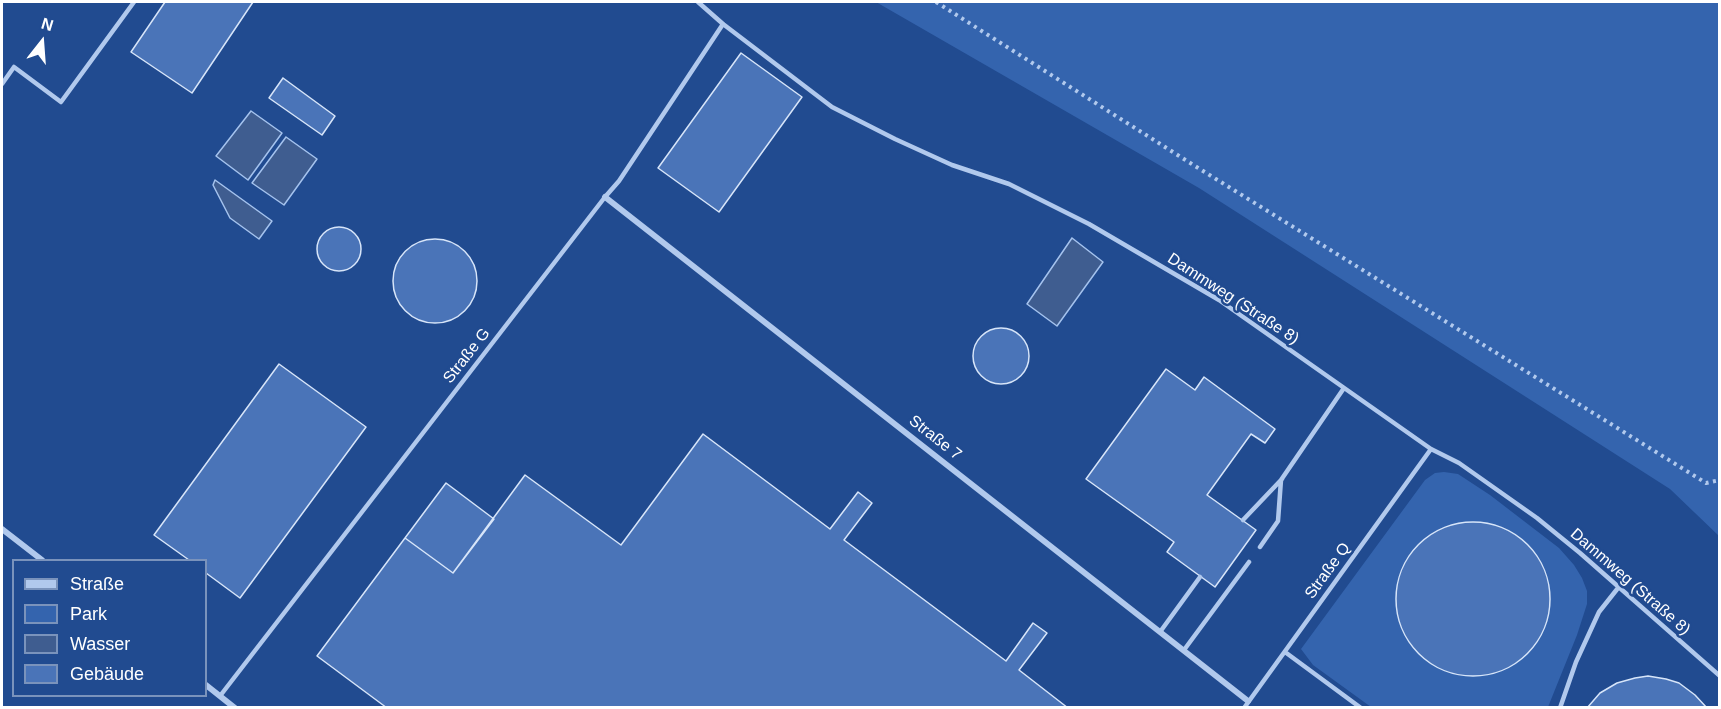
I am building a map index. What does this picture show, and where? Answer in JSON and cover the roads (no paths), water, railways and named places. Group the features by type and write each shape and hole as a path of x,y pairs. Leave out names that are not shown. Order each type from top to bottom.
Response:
{"street":[{"name":"Straße 7","path":"605,197 1184,650 1246,705"},
{"path":"2,530 39,559"},
{"path":"207,686 235,708"}],"lane":[{"path":"2,84 14,67 61,102 134,2"},
{"name":"Dammweg (Straße 8)","path":"698,2 723,24 832,107 895,140 952,165 1009,184 1089,224 1219,300 1431,449 1459,463 1537,518 1719,676"},
{"name":"Straße G","path":"220,696 605,197 619,182 723,24"},
{"path":"1243,520 1282,479 1344,388"},
{"name":"Straße Q","path":"1246,705 1431,449"},
{"path":"1260,547 1278,521 1282,479"},
{"path":"1184,650 1249,562"},
{"path":"1160,632 1200,577"},
{"path":"1560,708 1576,662 1599,612 1618,588"},
{"path":"1285,652 1361,708"}],"water":[{"path":"251,111 282,133 248,180 216,156"},
{"path":"286,137 317,159 284,205 252,183"},
{"path":"215,180 272,221 259,239 230,218 213,185"},
{"path":"1072,238 1103,262 1057,326 1027,304"}]}
